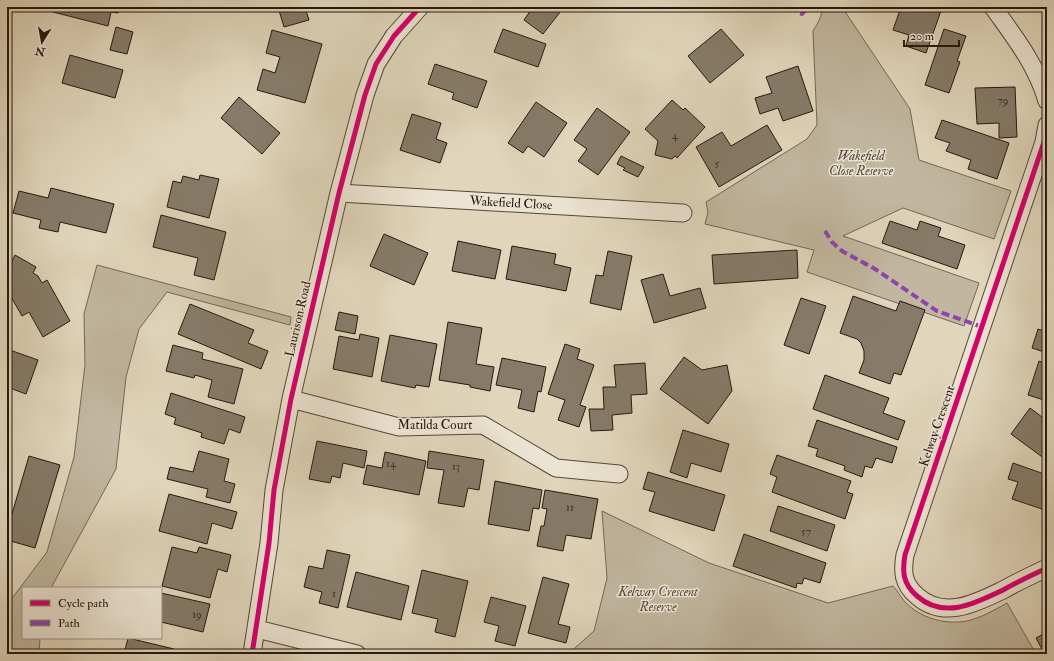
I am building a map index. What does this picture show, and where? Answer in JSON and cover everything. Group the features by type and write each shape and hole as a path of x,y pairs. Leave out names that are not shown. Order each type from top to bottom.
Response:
{"street":[{"name":"Laurison Road","path":"252,654 257,630 274,490 291,399 339,193 365,95 376,64 394,36 420,7"},
{"path":"993,7 1032,63 1042,84 1047,101"},
{"name":"Kelway Crescent","path":"1047,125 1044,142 905,555 903,567 904,577 910,590 926,603 945,609 958,608 973,604 1047,568"},
{"name":"Wakefield Close","path":"339,193 683,213"},
{"name":"Matilda Court","path":"291,399 399,427 483,425 556,468 619,474"},
{"path":"257,630 357,654"}],"green space":[{"name":"Wakefield Close Reserve","path":"822,7 842,7 910,109 919,160 1011,191 994,239 903,208 843,236 979,283 964,326 807,272 814,250 705,224 708,212 706,202 807,139 817,125 813,31 818,23"},
{"path":"97,265 291,317 290,325 167,292 139,329 126,377 116,469 52,587 22,587 22,639 40,639 39,654 7,654 7,605 47,552 74,457 85,365 84,314"},
{"name":"Kelway Crescent Reserve","path":"602,511 709,563 828,603 893,586 906,603 921,614 940,621 959,622 968,621 981,616 1007,603 1036,654 703,654 681,650 668,654 568,654 594,631 607,578"}],"building":[{"path":"54,7 120,7 118,13 111,12 108,26 53,12"},
{"path":"278,7 305,7 309,20 284,27"},
{"path":"533,7 564,7 543,34 524,20"},
{"path":"851,7 884,7 852,10"},
{"path":"901,7 942,8 926,53 906,46 909,35 893,30"},
{"path":"116,27 133,32 127,54 110,50"},
{"path":"503,29 546,44 538,67 494,52"},
{"path":"721,29 744,55 710,83 688,56"},
{"path":"944,29 966,36 957,61 960,62 949,93 925,85"},
{"path":"272,30 322,44 305,103 257,90 263,69 275,73 280,57 266,53"},
{"path":"70,55 123,70 115,98 62,83"},
{"path":"435,64 487,81 477,108 452,99 454,93 428,84"},
{"path":"798,66 813,111 783,121 778,108 760,114 755,98 772,93 766,77"},
{"path":"1015,87 1017,137 999,138 999,123 977,124 975,88"},
{"path":"239,97 280,133 262,154 221,118"},
{"path":"672,100 683,110 685,108 705,127 677,158 675,156 672,159 655,155 658,141 645,129"},
{"path":"536,102 567,123 544,157 528,146 523,153 508,143"},
{"path":"597,108 630,132 598,175 578,161 587,149 574,140"},
{"path":"412,114 441,123 436,139 447,143 440,163 400,150"},
{"path":"942,120 1009,143 997,179 968,169 971,160 946,151 950,143 935,138"},
{"path":"767,125 782,150 719,187 696,147 722,132 731,146"},
{"path":"621,156 644,167 638,177 623,170 625,168 617,164"},
{"path":"200,175 219,179 209,218 167,207 173,181 181,183 183,176 199,180"},
{"path":"51,188 114,204 106,233 60,222 58,232 39,228 41,220 13,213 19,191 48,198"},
{"path":"161,215 226,232 214,280 194,275 198,258 153,247"},
{"path":"890,221 917,230 920,221 941,228 938,236 965,245 957,269 882,243"},
{"path":"384,234 428,253 414,285 370,266"},
{"path":"458,241 501,250 495,279 452,271"},
{"path":"512,246 556,254 554,264 571,268 566,291 506,279"},
{"path":"797,250 798,278 714,284 712,255"},
{"path":"608,251 632,256 621,310 590,303 596,275 603,276"},
{"path":"15,255 36,267 33,273 38,276 42,283 47,280 70,321 43,337 29,312 22,316 10,295 9,286 7,285 7,258 12,261"},
{"path":"663,274 670,296 700,288 706,308 654,323 641,280"},
{"path":"853,296 896,311 900,301 925,310 901,375 894,373 890,384 859,373 864,360 864,351 861,343 857,339 840,333"},
{"path":"801,298 826,306 809,354 784,345"},
{"path":"190,304 254,330 248,343 268,351 261,369 178,334"},
{"path":"339,312 358,316 355,334 335,330"},
{"path":"448,322 482,328 476,364 494,367 490,391 470,387 470,385 439,380"},
{"path":"1038,329 1047,332 1047,353 1032,348"},
{"path":"360,334 379,338 372,377 333,369 339,336 359,340"},
{"path":"390,335 437,344 429,387 416,385 415,388 381,381"},
{"path":"565,344 580,349 577,359 594,365 580,405 586,407 579,427 558,420 565,400 548,394"},
{"path":"173,345 203,353 202,359 243,369 234,404 208,397 212,380 195,375 194,378 166,371"},
{"path":"7,349 38,360 26,394 7,387"},
{"path":"684,357 702,370 727,365 732,391 708,424 660,389"},
{"path":"502,358 546,367 541,392 538,391 534,412 518,408 522,390 496,385"},
{"path":"1039,361 1047,364 1047,401 1028,395"},
{"path":"645,363 647,394 631,395 632,413 612,415 613,430 591,431 589,409 604,409 603,387 616,387 614,365"},
{"path":"825,375 889,398 883,413 905,421 898,440 813,409"},
{"path":"171,393 245,417 240,433 229,429 224,444 201,437 202,433 174,424 176,418 165,414"},
{"path":"1030,408 1046,420 1047,419 1047,457 1045,459 1011,434"},
{"path":"817,420 897,447 892,463 876,458 872,468 865,466 862,477 844,470 845,466 816,456 818,449 808,446"},
{"path":"683,430 729,444 721,472 691,463 687,478 670,472"},
{"path":"317,441 367,451 364,468 343,463 340,478 332,476 330,483 309,479"},
{"path":"199,451 229,459 224,481 235,484 230,503 206,497 208,489 167,479 170,467 193,472"},
{"path":"429,451 484,460 479,490 468,488 464,507 438,503 444,470 427,468"},
{"path":"385,452 426,461 419,495 363,484 367,465 382,468"},
{"path":"777,455 851,481 847,492 853,494 845,519 772,492 777,477 770,474"},
{"path":"29,456 60,465 35,548 7,540 7,531"},
{"path":"1013,463 1047,475 1047,505 1045,510 1012,499 1018,482 1008,479"},
{"path":"648,472 725,495 714,531 649,511 655,492 643,489"},
{"path":"495,481 542,490 539,509 533,508 529,531 488,524"},
{"path":"545,490 598,499 591,539 566,535 563,551 537,546 541,526 544,526 547,509 542,508"},
{"path":"169,494 237,512 232,529 212,523 207,544 159,531"},
{"path":"778,506 835,525 827,551 770,531"},
{"path":"744,534 826,563 820,583 804,578 802,584 797,583 796,588 733,566"},
{"path":"172,547 197,553 199,547 231,555 227,572 218,569 210,598 162,586"},
{"path":"327,550 350,555 338,608 319,603 322,592 304,587 309,566 323,569"},
{"path":"422,570 468,581 455,637 435,632 438,619 412,613"},
{"path":"356,572 409,586 401,620 347,607"},
{"path":"543,577 569,584 558,624 570,627 566,643 528,633"},
{"path":"162,593 210,604 203,632 162,622"},
{"path":"491,597 526,606 515,646 495,641 499,626 484,622"},
{"path":"1047,625 1047,632 1044,627"},
{"path":"1047,632 1047,654 1042,654 1044,653 1036,638"},
{"path":"128,639 174,649 173,654 124,654"}],"marked path":[{"path":"790,7 802,14 808,7"},
{"path":"825,231 832,242 842,251 875,269 937,311 982,327"}],"cycle path":[{"path":"252,654 269,543 274,490 291,399 339,193 365,95 376,64 394,36 420,7"},
{"path":"1047,125 1044,142 905,555 904,572 906,582 917,596 927,603 938,607 949,608 960,607 982,600 1047,568"}]}
